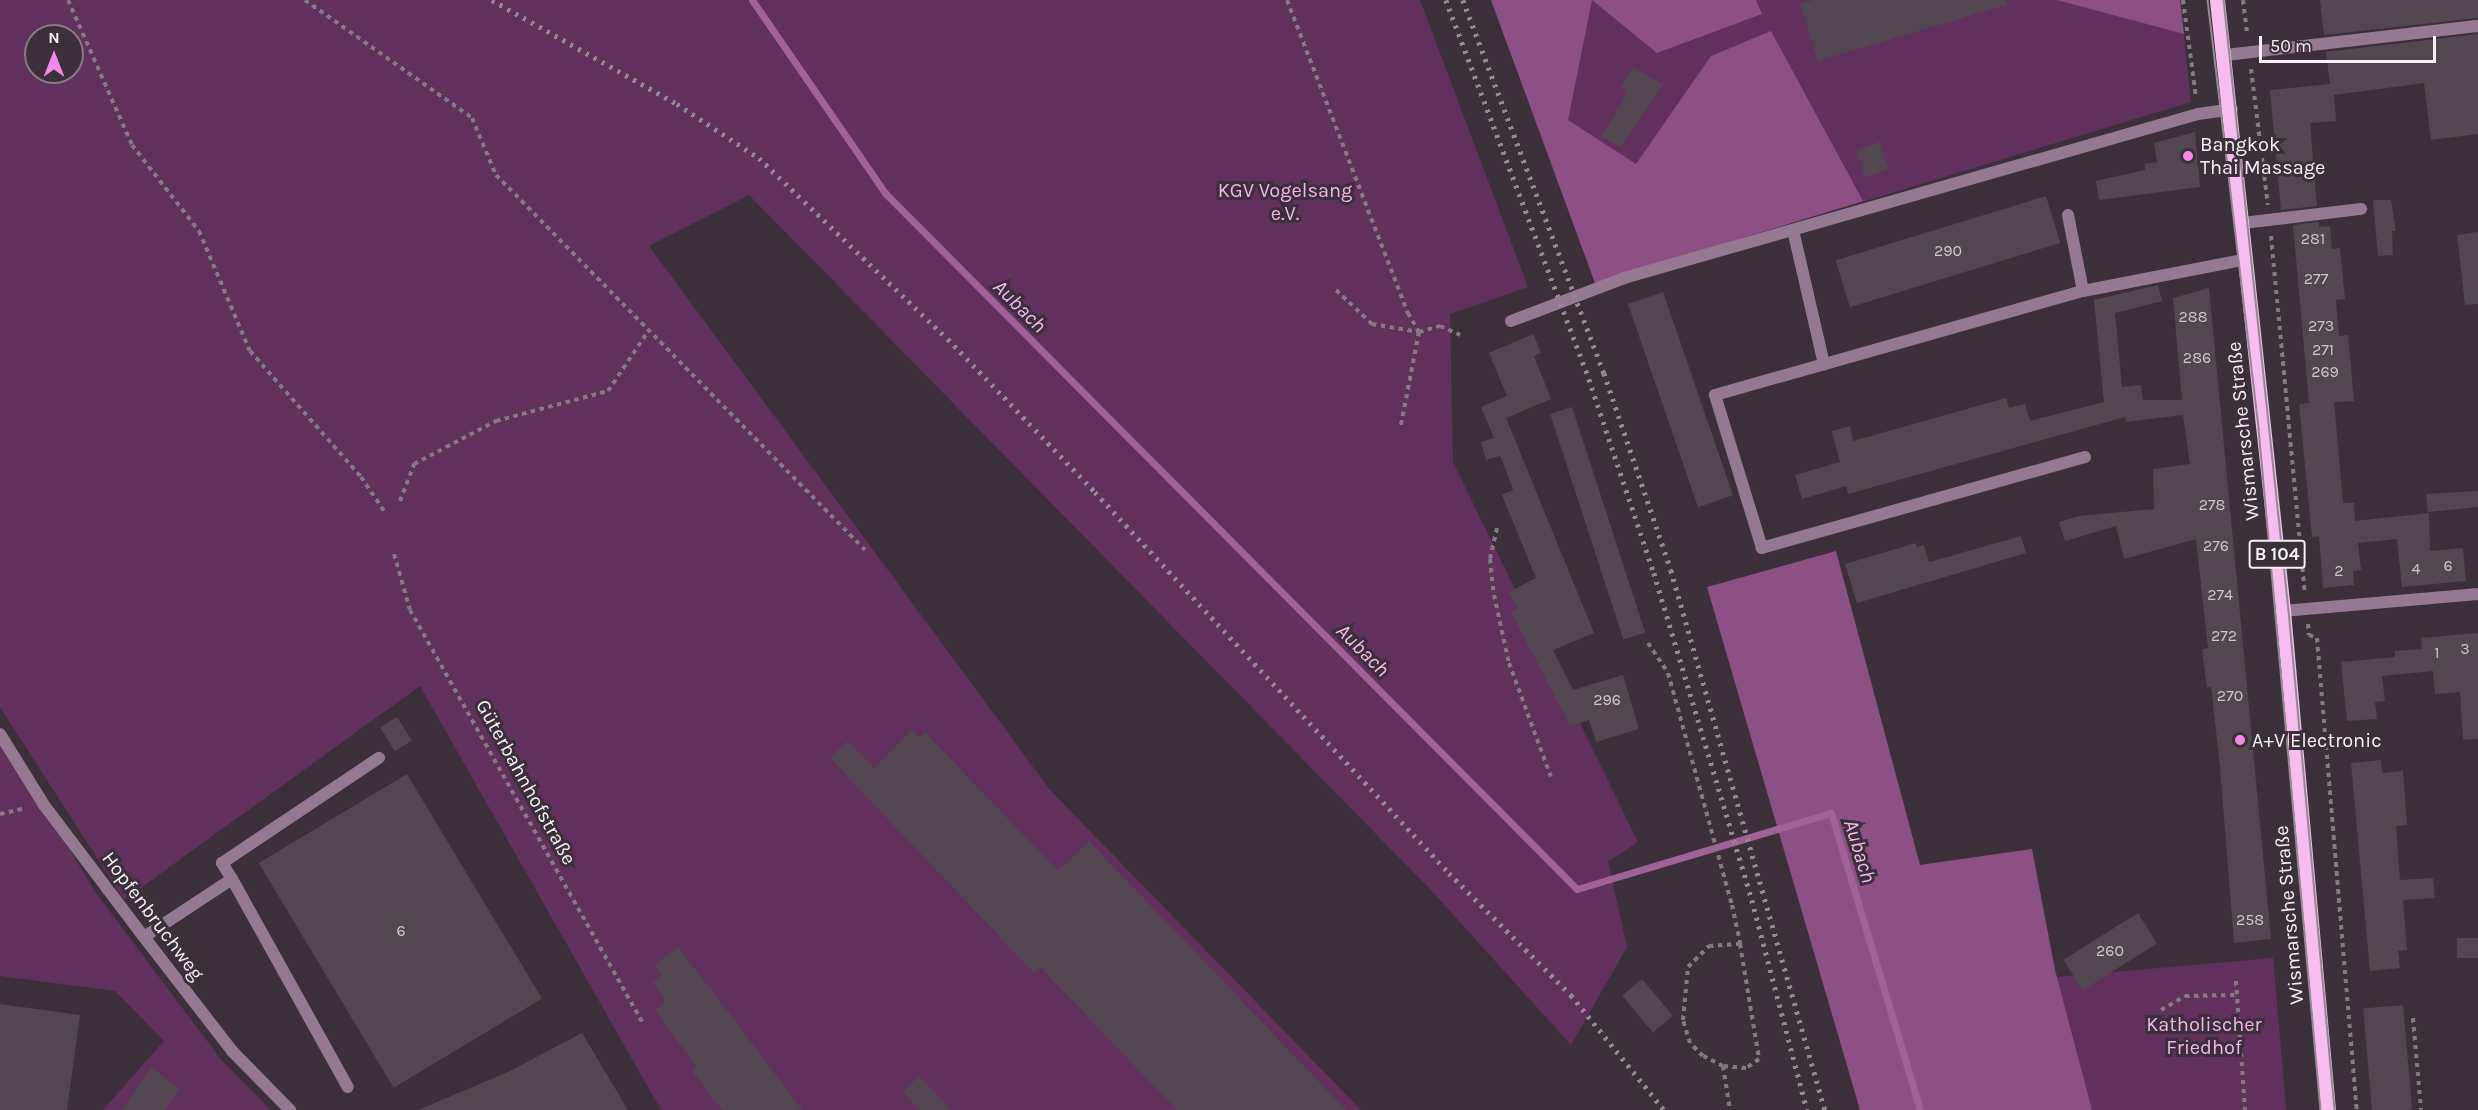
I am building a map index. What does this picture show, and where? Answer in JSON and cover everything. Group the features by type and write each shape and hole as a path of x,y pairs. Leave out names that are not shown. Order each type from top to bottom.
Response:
{"main road":[{"name":"Wismarsche Straße","path":"2217,0 2232,110 2283,611 2328,1110"}],"street":[{"path":"2226,55 2478,26"},
{"path":"1511,321 1624,278 2198,114 2232,110"},
{"path":"2243,223 2361,209"},
{"path":"2068,215 2083,291"},
{"path":"1793,230 1824,364"},
{"path":"2085,457 1762,548 1715,395 2083,291 2247,259"},
{"path":"2283,611 2478,594"},
{"name":"Hopfenbruchweg","path":"0,734 44,805 144,937 232,1051 290,1110"},
{"path":"348,1087 222,863 380,758"},
{"path":"144,937 232,879"}],"path":[{"path":"68,0 132,145 199,231 250,351 361,477 384,511"},
{"path":"305,0 472,118 496,175 865,550"},
{"path":"1287,0 1408,313 1419,332 1401,425"},
{"path":"2183,0 2198,114"},
{"path":"2243,0 2270,219 2309,635 2317,638 2357,1110"},
{"path":"1336,290 1372,324 1419,332 1440,326 1460,335"},
{"path":"400,501 414,464 496,421 608,391 649,330"},
{"path":"1497,528 1490,559 1494,595 1509,663 1551,777"},
{"name":"Güterbahnhofstraße","path":"394,554 410,610 642,1022"},
{"path":"1648,643 1668,673 1732,905 1740,944 1759,1059 1746,1068 1723,1066 1703,1056 1690,1043 1683,1020 1684,985 1688,967 1709,946 1740,944"},
{"path":"0,813 44,805"},
{"path":"2236,981 2245,1110"},
{"path":"2161,1010 2185,996 2237,995"},
{"path":"2413,1018 2421,1110"},
{"path":"1723,1066 1730,1110"}],"green space":[{"name":"KGV Vogelsang e.V.","path":"0,0 1420,0 1528,287 1450,314 1453,462 1638,842 1608,862 1627,947 1571,1045 1430,889 749,195 649,246 1050,790 1361,1110 661,1110 420,686 124,900 0,707"},
{"path":"1491,0 2180,0 2191,102 1595,283"},
{"path":"0,734 96,893 223,1062 271,1110 103,1110 164,1041 115,991 0,976"},
{"name":"Katholischer Friedhof","path":"2273,958 2286,1110 2067,1110 2056,977"}],"shaded area":[{"path":"1491,0 1592,0 1568,120 1636,164 1711,56 1771,31 1863,201 1595,283"},
{"path":"1592,0 1756,0 1762,14 1657,53"},
{"path":"2057,0 2180,0 2184,34"},
{"path":"1836,551 1920,865 2032,849 2055,970 2092,1110 1860,1110 1707,587"}],"building":[{"path":"1814,0 2005,0 2006,5 1818,61 1800,4"},
{"path":"2320,0 2478,0 2478,18 2324,35"},
{"path":"2478,34 2478,134 2431,140 2424,83 2334,95 2336,121 2310,123 2317,206 2281,210 2270,90 2330,84 2326,52"},
{"path":"1633,67 1663,85 1621,148 1601,136 1625,98 1627,90 1620,87"},
{"path":"2195,132 2200,187 2099,200 2096,181 2145,170 2145,164 2157,162 2154,143"},
{"path":"1880,142 1889,170 1865,177 1856,150"},
{"path":"2046,196 2060,243 1850,307 1836,260"},
{"path":"2373,200 2391,200 2396,231 2392,231 2393,255 2378,256"},
{"path":"2319,222 2319,227 2330,226 2332,249 2340,248 2345,299 2336,300 2339,336 2348,335 2354,401 2334,402 2343,503 2354,503 2355,521 2429,513 2430,551 2463,548 2466,581 2402,587 2397,539 2358,543 2361,570 2353,571 2354,585 2323,588 2319,536 2312,537 2299,404 2309,403 2293,225"},
{"path":"2478,232 2478,304 2465,305 2457,235"},
{"path":"2158,285 2162,301 2115,313 2122,387 2141,385 2143,400 2182,400 2173,298 2209,288 2271,939 2234,943 2220,767 2211,686 2207,688 2202,649 2208,648 2196,539 2124,559 2116,526 2065,541 2059,522 2079,516 2154,509 2153,469 2190,464 2183,415 2126,422 2125,417 1848,494 1846,486 1802,499 1795,475 1840,462 1832,431 1850,426 1853,441 2006,398 2009,408 2025,404 2030,421 2104,402 2094,300"},
{"path":"1663,292 1733,495 1698,507 1628,304"},
{"path":"1533,334 1541,353 1534,356 1551,399 1506,418 1594,633 1553,650 1573,690 1623,675 1639,729 1596,742 1589,720 1570,726 1511,612 1518,609 1509,592 1536,578 1502,495 1513,490 1500,456 1486,460 1481,442 1494,438 1481,407 1507,396 1489,353"},
{"path":"1572,407 1645,632 1623,640 1550,414"},
{"path":"2478,491 2478,507 2428,512 2426,494"},
{"path":"2021,536 2026,553 1857,603 1845,564 1916,543 1917,547 1924,545 1929,562"},
{"path":"2478,633 2478,739 2463,740 2460,692 2435,694 2433,671 2382,676 2385,701 2375,702 2377,719 2347,721 2341,662 2395,657 2395,651 2422,649 2421,638"},
{"path":"397,717 412,741 395,751 380,728"},
{"path":"912,729 920,737 925,732 1058,871 1089,841 1346,1110 1177,1110 1040,967 1034,973 830,758 848,741 874,768"},
{"path":"2381,760 2382,773 2403,771 2407,825 2396,826 2400,880 2433,878 2435,898 2403,900 2407,950 2398,951 2400,968 2370,971 2351,763"},
{"path":"407,774 542,999 394,1088 259,863"},
{"path":"2138,913 2157,944 2082,990 2063,960"},
{"path":"2457,938 2478,938 2478,958 2457,958"},
{"path":"678,947 802,1110 722,1110 692,1071 696,1067 655,1009 665,1002 653,983 662,976 654,965"},
{"path":"1642,979 1673,1016 1653,1032 1622,996"},
{"path":"0,1004 80,1015 67,1110 0,1110"},
{"path":"2403,1005 2412,1110 2372,1110 2363,1008"},
{"path":"582,1033 628,1110 418,1110 508,1072"},
{"path":"152,1067 180,1090 164,1110 122,1110"},
{"path":"919,1076 951,1110 919,1110 902,1092"}],"waterway":[{"name":"Aubach","path":"752,0 885,193 1577,889 1831,813 1920,1110"}],"tram line":[{"path":"2208,0 2259,429 2321,1110"},
{"path":"2224,0 2289,611 2335,1110"}],"railway":[{"path":"492,0 677,104 759,158 948,339 1095,492 1449,873 1571,995 1664,1110"},
{"path":"1446,0 1589,379 1654,573 1752,900 1807,1110"},
{"path":"1463,0 1604,373 1671,570 1825,1110"}],"place":[{"name":"Bangkok Thai Massage","path":"2188,156"},
{"name":"A+V Electronic","path":"2240,740"}]}
